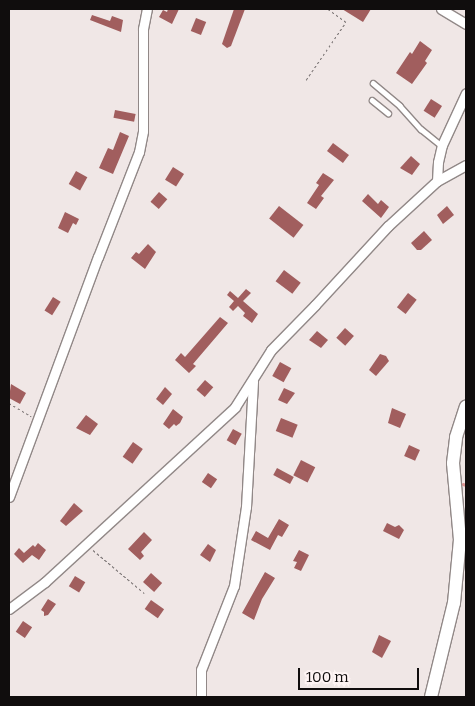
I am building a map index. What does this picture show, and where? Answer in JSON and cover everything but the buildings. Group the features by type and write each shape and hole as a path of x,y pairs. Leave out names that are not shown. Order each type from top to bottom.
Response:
{"street":[{"path":"9,497 139,152 143,131 143,29 147,9"},
{"path":"441,9 466,24"},
{"path":"437,181 442,145 466,93"},
{"path":"9,609 45,582 235,407 253,381 270,350 315,305 388,226 437,181 466,166"},
{"path":"201,697 201,670 234,586 246,507 253,381"},
{"path":"431,697 453,611 457,582 460,540 453,463 456,437 466,407"}],"lane":[{"path":"373,83 400,106 421,129 442,145"},
{"path":"372,100 388,113"}],"path":[{"path":"306,80 346,22 328,9"},
{"path":"9,403 38,420"},
{"path":"85,544 144,593"}]}
